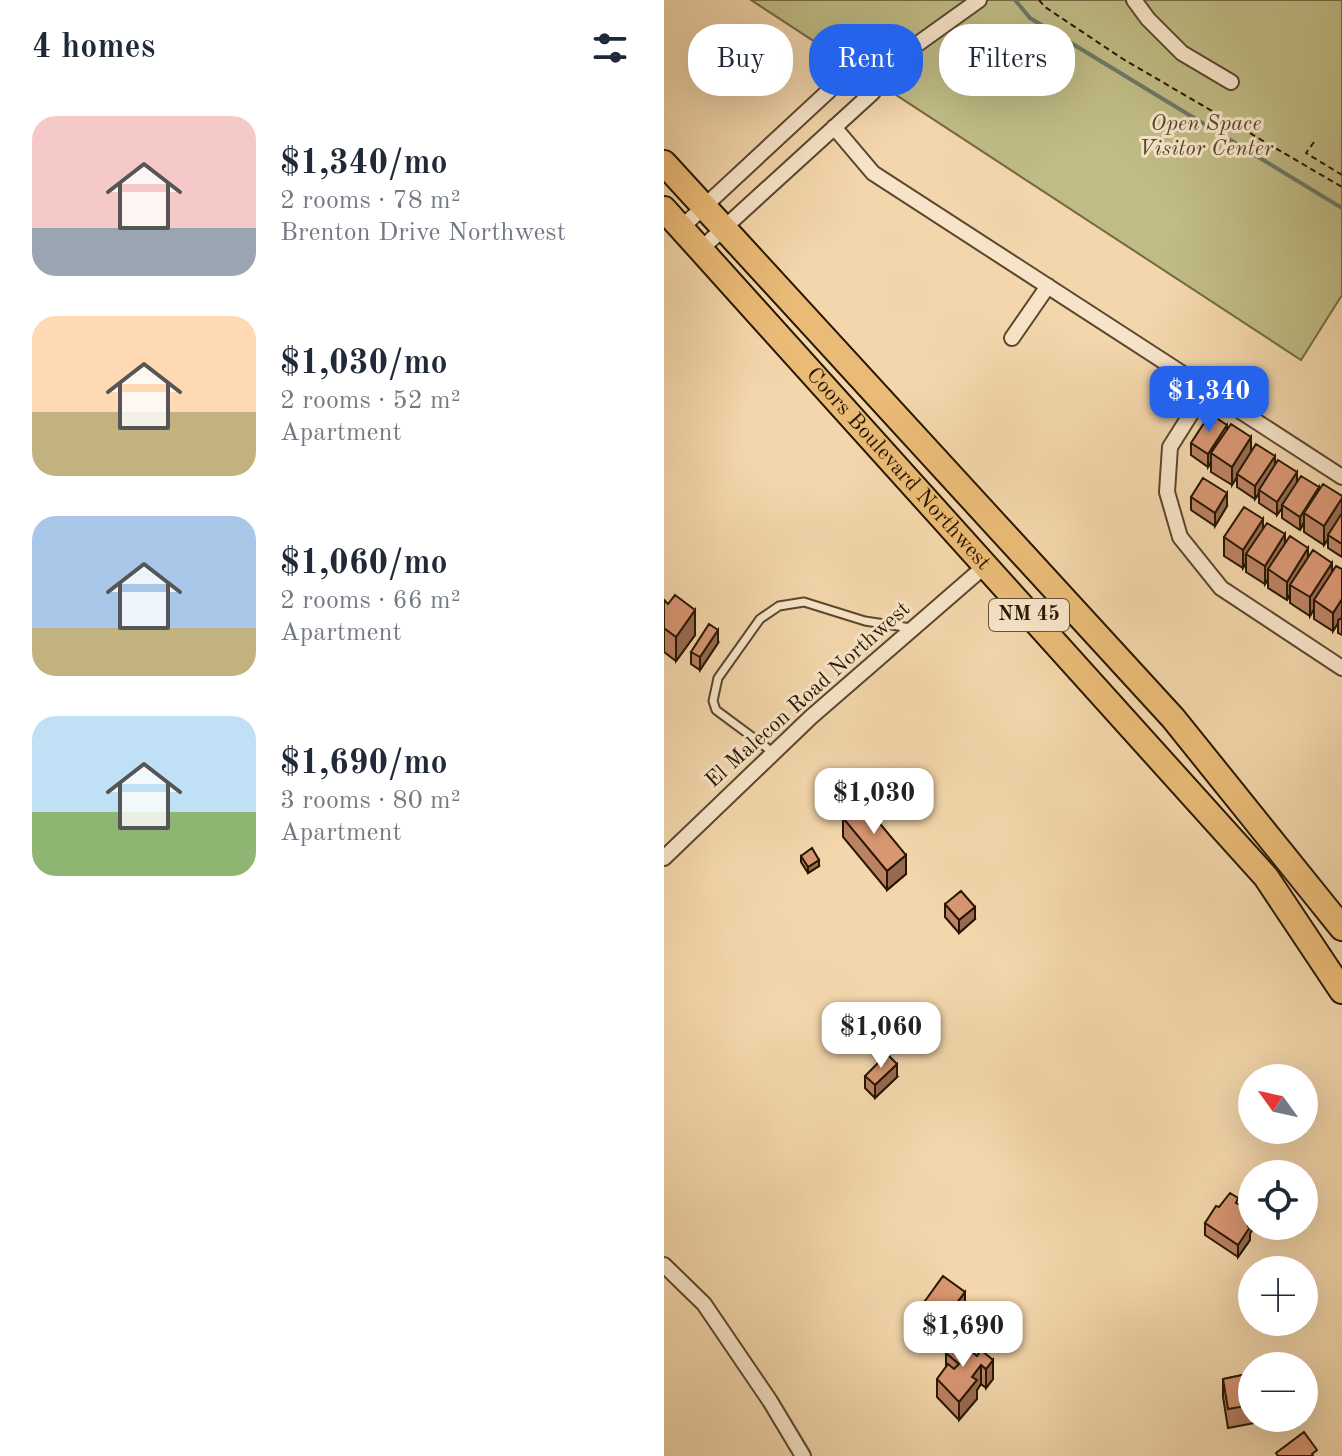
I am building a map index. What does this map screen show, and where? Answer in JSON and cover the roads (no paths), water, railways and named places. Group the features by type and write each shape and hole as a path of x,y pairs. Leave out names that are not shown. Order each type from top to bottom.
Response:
{"main road":[{"name":"Coors Boulevard Northwest","path":"664,163 1173,718 1342,928"},
{"name":"Coors Boulevard Northwest","path":"664,209 1266,877 1342,991"}],"street":[{"path":"923,40 979,0"},
{"path":"1134,0 1182,53 1231,82"},
{"path":"681,228 823,96"},
{"path":"701,249 869,96"},
{"path":"834,127 873,173 1342,477"},
{"path":"1012,338 1048,286"},
{"path":"1206,390 1170,447 1167,492 1180,537 1221,588 1342,668"},
{"name":"El Malecon Road Northwest","path":"664,858 774,753 985,566"},
{"path":"664,1265 704,1304 803,1456"}],"lane":[{"path":"774,753 716,710 713,701 718,678 768,612 786,604 804,602 865,621 914,628"}],"waterway":[{"path":"1015,0 1030,18 1342,208"}],"park label":[{"name":"Open Space Visitor Center","path":"1206,136"}]}
